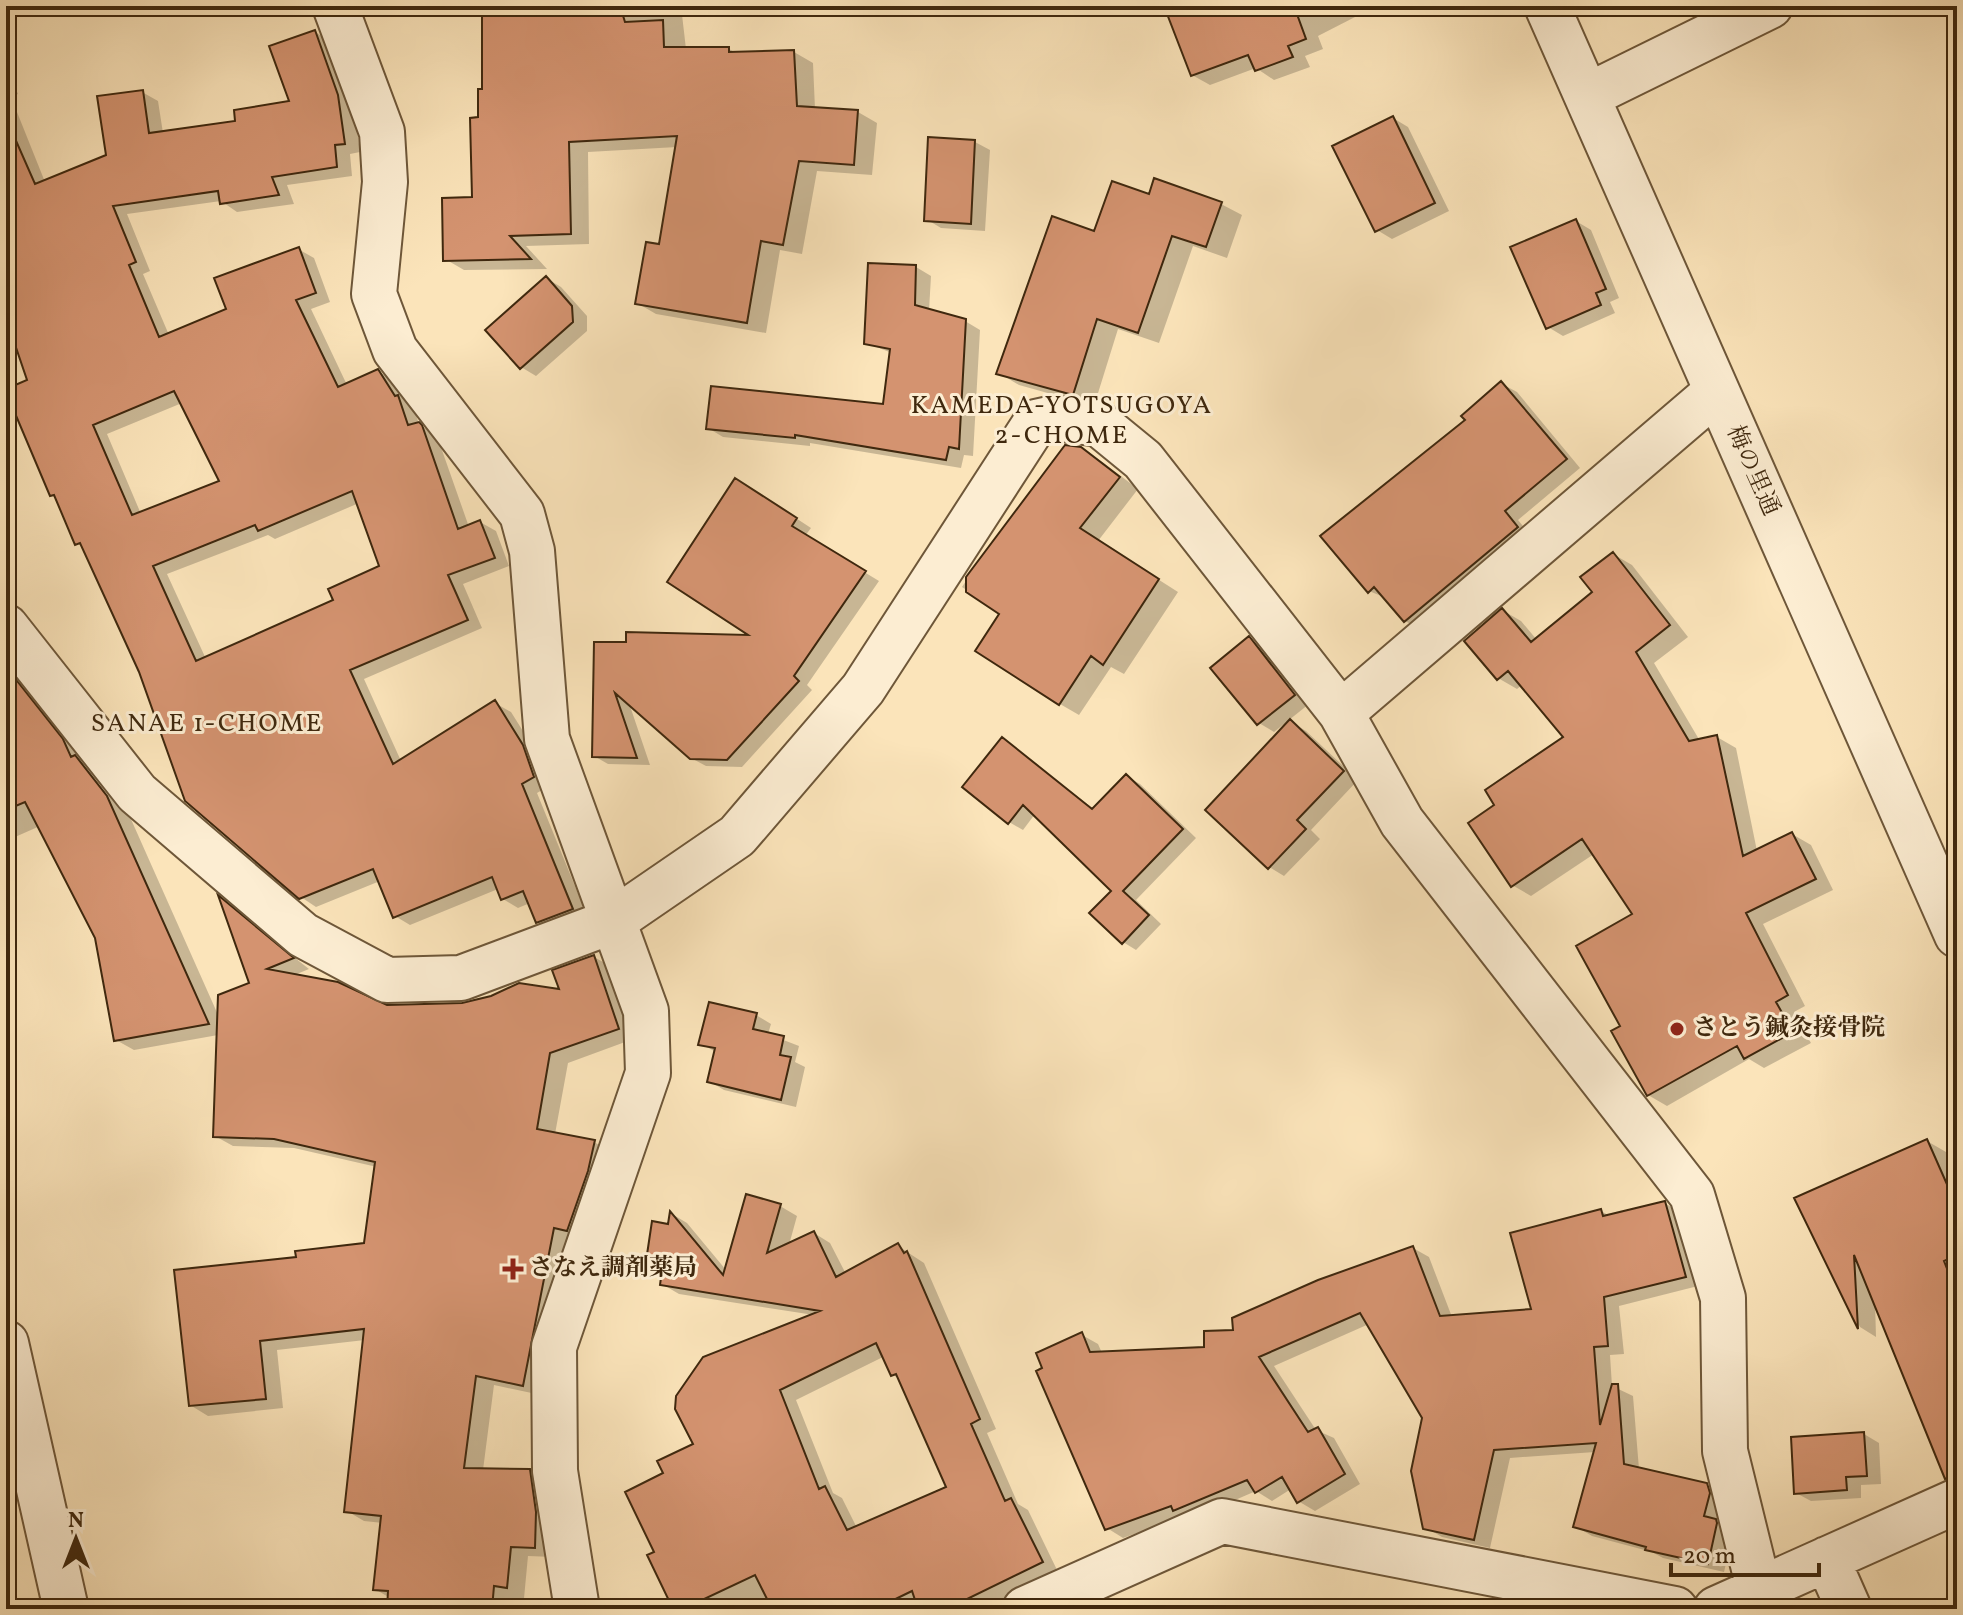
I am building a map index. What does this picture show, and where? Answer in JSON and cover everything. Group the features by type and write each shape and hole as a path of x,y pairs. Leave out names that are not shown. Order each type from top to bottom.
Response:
{"street":[{"path":"335,6 382,132 385,182 374,294 395,350 522,514 532,551 547,739 646,1011 648,1073 554,1347 555,1471 577,1609"},
{"name":"梅の里通","path":"1547,6 1957,935"},
{"path":"1587,96 1770,6"},
{"path":"1341,713 1717,391"},
{"path":"6,627 137,793 303,935 387,980 461,978 613,921 737,836 863,689 1036,422 1054,418 1099,424 1143,460 1341,713 1402,822 1692,1195 1723,1298 1725,1451 1759,1589"},
{"path":"6,1343 66,1609"},
{"path":"1716,1609 1957,1501"},
{"path":"1032,1608 1222,1521 1675,1609"},
{"path":"1827,1559 1849,1609"}],"building":[{"path":"482,6 620,6 625,22 663,20 664,47 729,47 729,52 794,50 797,106 858,110 854,165 799,161 783,245 761,241 747,323 635,304 646,242 659,244 677,136 569,142 571,234 510,236 531,259 443,261 442,198 472,197 470,118 478,117 478,89 482,89"},
{"path":"1164,6 1294,6 1306,39 1288,46 1293,57 1255,71 1248,55 1191,76"},
{"path":"315,30 338,95 345,144 335,145 337,167 272,177 279,195 220,204 218,191 113,206 136,262 129,265 159,337 226,309 214,278 299,247 316,293 296,300 338,387 378,369 395,396 398,395 408,425 419,422 422,425 458,529 480,520 495,558 448,575 468,620 350,670 393,764 495,700 523,745 534,777 522,784 573,909 536,923 523,891 501,900 492,877 393,918 373,869 299,899 185,801 139,672 80,543 75,545 54,495 50,496 6,392 6,389 27,380 6,318 6,118 35,184 106,155 97,96 143,90 149,133 235,121 234,110 289,101 269,46","holes":["174,391 219,481 132,515 93,425","352,491 379,566 328,589 333,600 196,661 153,566 255,525 258,531"]},
{"path":"1393,116 1435,203 1375,232 1332,146"},
{"path":"928,137 975,140 971,224 924,221"},
{"path":"1154,178 1222,202 1206,247 1172,236 1138,333 1097,319 1073,395 996,374 1052,216 1094,231 1112,181 1149,194"},
{"path":"1576,219 1606,289 1596,293 1601,305 1546,329 1510,247"},
{"path":"868,263 916,265 915,305 966,319 959,449 949,447 946,460 795,435 795,438 706,429 711,386 883,404 890,349 864,344"},
{"path":"546,276 572,306 573,322 520,369 485,330"},
{"path":"1501,381 1567,459 1505,511 1518,527 1404,622 1374,587 1368,593 1320,536 1465,420 1461,416"},
{"path":"1065,445 1081,447 1120,477 1080,528 1159,579 1103,665 1091,656 1059,705 975,651 999,614 966,592 966,577"},
{"path":"735,478 797,518 792,526 866,571 794,676 799,681 727,760 690,759 615,693 637,758 592,757 594,642 626,642 626,632 748,635 667,582"},
{"path":"1613,552 1670,625 1636,652 1689,741 1717,735 1743,856 1792,832 1816,879 1746,913 1788,995 1776,1002 1793,1032 1744,1059 1737,1046 1647,1096 1611,1031 1620,1026 1576,946 1632,914 1582,839 1511,887 1468,823 1494,805 1485,790 1563,737 1508,671 1497,680 1464,641 1502,608 1531,642 1592,592 1580,577"},
{"path":"1249,636 1295,695 1257,725 1210,668"},
{"path":"6,667 63,739 71,757 75,755 107,796 209,1024 114,1041 95,938 25,802 6,810"},
{"path":"1290,719 1344,771 1297,820 1306,829 1268,869 1205,810"},
{"path":"1002,737 1092,809 1126,774 1183,829 1123,891 1149,915 1122,944 1089,913 1111,891 1023,805 1008,824 962,787"},
{"path":"218,895 294,958 267,969 338,982 387,1005 462,1003 491,996 519,983 559,989 552,970 594,955 619,1029 550,1053 537,1129 595,1140 588,1171 567,1231 554,1228 523,1386 476,1376 464,1468 530,1469 536,1512 535,1548 511,1547 507,1588 494,1586 492,1609 387,1609 388,1591 373,1590 381,1516 344,1512 364,1329 260,1341 266,1399 189,1406 174,1270 296,1257 295,1251 364,1243 375,1162 274,1139 213,1137 218,995 249,983"},
{"path":"709,1002 757,1013 753,1029 784,1036 780,1055 791,1057 781,1100 707,1082 715,1048 698,1045"},
{"path":"1927,1139 1957,1207 1957,1255 1944,1261 1957,1294 1957,1476 1945,1479 1854,1255 1858,1329 1794,1198"},
{"path":"746,1194 781,1204 767,1253 814,1231 836,1277 898,1243 904,1253 907,1251 980,1419 971,1424 1005,1501 1011,1498 1043,1562 967,1599 971,1609 918,1609 912,1591 875,1609 772,1609 755,1575 683,1609 673,1609 647,1555 654,1552 625,1492 663,1473 657,1461 693,1444 675,1409 676,1396 703,1357 820,1311 660,1285 662,1270 645,1268 652,1221 668,1224 670,1211 723,1275","holes":["876,1343 891,1376 896,1374 946,1487 847,1530 825,1486 819,1489 780,1390"]},
{"path":"1665,1201 1686,1277 1604,1297 1608,1346 1594,1347 1600,1425 1612,1384 1618,1384 1624,1464 1707,1483 1710,1493 1704,1516 1716,1519 1717,1523 1708,1564 1645,1550 1646,1547 1573,1527 1596,1443 1494,1450 1474,1540 1423,1529 1411,1471 1422,1418 1360,1313 1259,1357 1308,1432 1318,1427 1345,1474 1297,1503 1282,1477 1255,1493 1247,1480 1173,1511 1171,1506 1105,1530 1036,1371 1042,1368 1036,1353 1082,1332 1090,1352 1204,1347 1204,1331 1233,1330 1232,1318 1318,1280 1413,1246 1440,1316 1531,1309 1510,1233 1601,1209 1603,1216"},
{"path":"1864,1432 1867,1476 1846,1477 1847,1490 1794,1494 1791,1437"}],"place":[{"name":"さとう鍼灸接骨院","path":"1677,1029"},
{"name":"さなえ調剤薬局","path":"513,1269"}],"district":[{"name":"KAMEDA-YOTSUGOYA 2-CHOME","path":"1062,421"},
{"name":"SANAE 1-CHOME","path":"207,724"}]}
